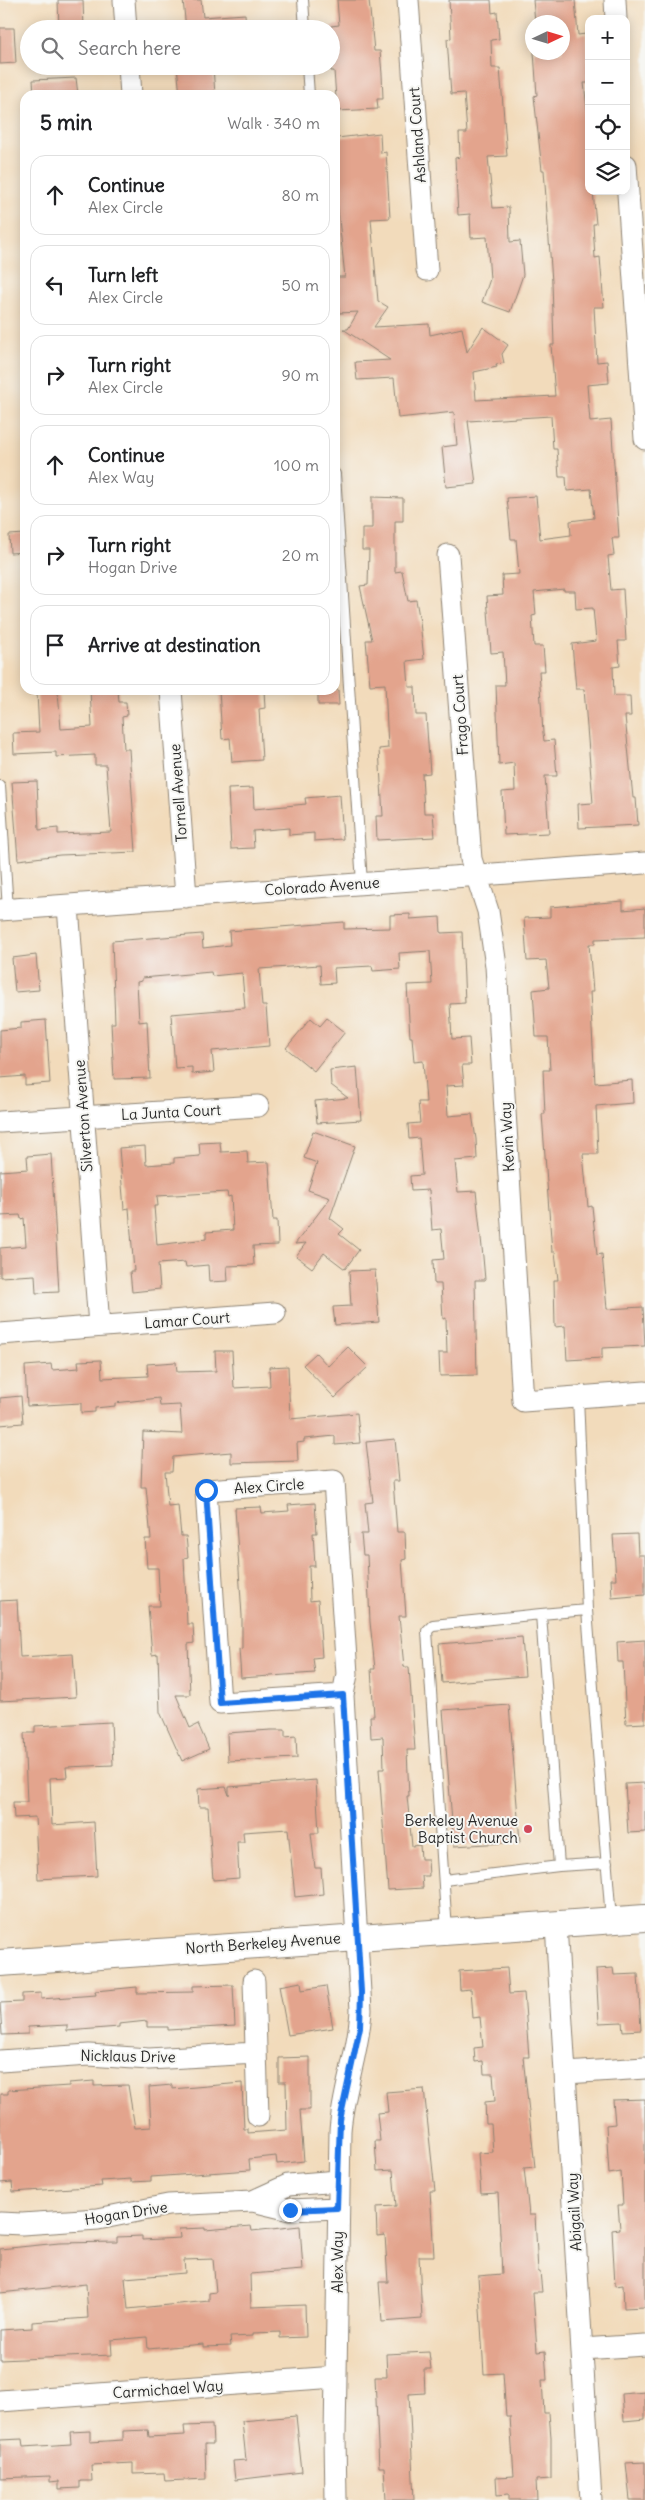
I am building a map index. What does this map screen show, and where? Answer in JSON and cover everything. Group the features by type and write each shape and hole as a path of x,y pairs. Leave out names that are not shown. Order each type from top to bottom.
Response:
{"street":[{"path":"124,0 125,20"},
{"name":"Ashland Court","path":"408,0 426,270"},
{"path":"615,0 616,15"},
{"path":"130,75 131,90"},
{"path":"628,195 645,439"},
{"name":"Frago Court","path":"448,555 471,859 476,875"},
{"name":"Tornell Avenue","path":"171,695 186,897"},
{"name":"Colorado Avenue","path":"4,910 645,863"},
{"name":"Kevin Way","path":"476,875 488,912 497,974 523,1401 578,1397"},
{"name":"Silverton Avenue","path":"68,906 99,1326"},
{"name":"La Junta Court","path":"0,1122 258,1106"},
{"name":"Lamar Court","path":"0,1334 275,1313"},
{"path":"578,1397 645,1392"},
{"name":"Alex Circle","path":"343,1695 220,1703 206,1490 334,1481 347,1674 343,1695 357,1936"},
{"name":"North Berkeley Avenue","path":"0,1963 357,1936 645,1918"},
{"name":"Abigail Way","path":"556,1925 591,2500"},
{"name":"Alex Way","path":"336,2500 338,2181 341,2115 360,2027 361,1992 357,1936"},
{"path":"254,1981 258,2116"},
{"name":"Nicklaus Drive","path":"0,2061 89,2055 149,2059 256,2053"},
{"path":"566,2073 645,2068"},
{"name":"Hogan Drive","path":"253,2201 288,2185 338,2181"},
{"name":"Hogan Drive","path":"0,2223 22,2224 98,2219 168,2205 253,2201 290,2210 337,2208"},
{"path":"582,2349 645,2345"},
{"name":"Carmichael Way","path":"0,2401 336,2377"}],"lane":[{"path":"303,0 304,20"},
{"path":"308,75 309,90"},
{"path":"340,550 362,883"},
{"path":"0,786 4,910"},
{"path":"578,1397 587,1610 611,1920"},
{"path":"447,1931 427,1631 433,1625 587,1610"},
{"path":"541,1614 559,1866"},
{"path":"444,1880 606,1862"}],"building":[{"path":"58,0 83,0 84,20 59,20"},
{"path":"183,0 201,0 203,17 245,14 245,20 185,20"},
{"path":"337,0 369,0 374,51 380,51 382,74 383,99 377,99 378,109 340,111 340,90 335,90 334,75 340,75"},
{"path":"449,0 491,0 492,13 497,12 499,39 491,40 492,68 500,68 507,156 488,157 493,208 509,207 510,242 520,241 523,275 510,312 482,302 490,279 487,237 471,238 470,214 458,215 455,158 460,157 459,133 467,133 464,93 451,94 447,39 451,38"},
{"path":"533,0 575,0 578,35 585,34 585,195 593,195 596,224 593,224 595,258 600,257 604,307 594,307 597,362 607,361 609,383 587,385 590,422 611,420 619,538 612,538 614,555 608,556 611,590 623,589 626,641 618,641 620,666 613,667 614,696 630,696 631,716 625,716 633,798 636,798 638,825 579,828 578,804 593,803 584,689 576,689 572,644 596,641 593,608 576,609 575,591 564,591 564,589 534,592 536,615 532,616 534,646 543,646 545,671 539,671 544,741 554,740 557,776 545,776 549,833 504,835 502,792 515,791 514,763 499,765 496,685 505,685 503,652 491,653 487,596 503,595 502,575 519,574 516,539 511,539 507,498 536,496 540,539 571,535 570,521 594,518 591,489 567,491 566,477 559,477 557,449 553,449 551,416 468,421 476,484 446,487 442,447 457,445 454,412 398,418 394,378 357,380 355,362 390,360 343,329 348,329 358,312 340,313 340,277 345,277 340,229 340,138 380,133 381,153 386,152 390,218 371,219 378,301 388,307 374,327 429,324 430,335 462,328 467,352 483,327 508,345 502,354 504,363 496,364 497,367 474,372 476,400 555,396 551,345 554,345 552,282 544,170 542,170 534,96 537,95 535,60 570,60 570,15 534,15"},
{"path":"0,28 14,28 16,63 0,64"},
{"path":"178,75 214,75 215,90 179,90"},
{"path":"76,78 77,90 34,90 33,80"},
{"path":"372,497 403,498 403,521 395,521 395,572 402,571 408,601 416,600 420,622 424,659 407,661 409,687 415,687 416,715 426,715 430,773 422,774 424,813 433,813 435,837 377,840 376,816 383,816 379,749 388,748 385,684 370,685 366,640 372,640 360,586 368,585 369,550 362,550 362,528 372,528"},
{"path":"20,534 20,552 10,553 9,535"},
{"path":"37,695 58,695 61,729 92,727 90,695 118,695 119,702 126,702 127,716 122,717 124,749 129,749 136,852 60,855 18,860 12,782 37,781 39,830 58,828 58,834 111,832 106,765 95,765 95,755 56,757 56,752 14,754 13,733 39,732"},
{"path":"219,695 264,695 265,708 259,709 262,760 232,762 230,738 222,739"},
{"path":"318,695 338,695 339,705 318,705"},
{"path":"253,788 254,809 306,804 305,798 340,795 343,839 314,841 314,833 289,835 289,828 253,831 254,848 231,849 228,789"},
{"path":"623,901 623,910 645,908 645,937 595,939 595,944 589,944 593,992 590,992 595,1083 632,1080 633,1103 596,1106 598,1154 583,1154 588,1207 592,1206 597,1255 602,1254 607,1309 643,1307 645,1346 602,1348 602,1358 567,1360 565,1326 555,1327 554,1280 558,1280 555,1252 552,1252 542,1114 545,1114 543,1070 550,1070 548,1037 536,1037 533,990 549,988 546,960 527,961 524,918 550,917 550,907"},
{"path":"410,914 410,919 440,917 441,933 462,932 465,1003 450,1004 452,1039 469,1038 471,1065 462,1065 464,1085 446,1086 448,1116 472,1114 476,1139 477,1159 455,1161 458,1192 476,1191 483,1257 485,1280 475,1280 477,1375 440,1376 439,1353 447,1353 446,1318 443,1319 441,1284 434,1284 433,1260 444,1259 441,1229 432,1230 429,1190 411,1191 410,1176 422,1175 419,1138 409,1139 408,1124 420,1123 418,1102 426,1102 423,1061 414,1062 412,1037 410,1037 407,985 432,984 430,951 399,953 400,969 373,971 372,966 334,968 335,983 321,984 320,965 259,969 262,1006 266,1006 269,1046 212,1051 214,1072 192,1074 192,1067 175,1068 171,1014 245,1008 242,973 212,976 211,972 142,978 142,981 137,982 139,1022 147,1021 150,1078 114,1079 111,1023 115,1023 112,941 202,934 203,948 230,945 229,931 344,922 344,929 390,928 390,915"},
{"path":"36,955 39,990 15,992 12,958"},
{"path":"311,1018 320,1026 327,1018 345,1032 314,1071 286,1048"},
{"path":"46,1020 50,1083 25,1085 25,1076 0,1078 0,1030 21,1028 21,1022"},
{"path":"357,1067 361,1120 317,1123 315,1101 348,1098 331,1085 330,1070"},
{"path":"313,1131 355,1146 330,1218 344,1229 339,1234 359,1250 345,1269 324,1253 312,1268 296,1256 306,1243 295,1244 330,1198 308,1190 317,1163 304,1158"},
{"path":"220,1142 221,1152 247,1151 248,1163 269,1162 273,1220 277,1220 278,1245 253,1246 254,1265 227,1266 228,1281 209,1282 208,1265 186,1267 185,1262 158,1264 160,1289 132,1292 130,1271 134,1271 129,1208 124,1209 119,1148 145,1146 146,1165 174,1163 174,1158 200,1156 199,1143","holes":["227,1192 228,1197 231,1196 233,1230 206,1232 206,1239 157,1245 154,1206 158,1206 157,1196"]},
{"path":"51,1154 59,1292 36,1293 35,1275 0,1277 0,1248 26,1246 24,1218 21,1219 20,1215 0,1216 0,1171 28,1169 27,1156"},
{"path":"375,1270 379,1322 335,1325 333,1307 351,1306 349,1271"},
{"path":"348,1347 368,1367 335,1398 303,1365 316,1353 328,1366"},
{"path":"215,1351 232,1351 234,1388 270,1386 269,1367 288,1366 290,1419 357,1413 360,1443 335,1445 335,1436 304,1439 304,1442 297,1443 298,1461 231,1463 231,1452 173,1457 172,1472 165,1472 168,1506 178,1505 181,1536 186,1536 188,1557 184,1558 187,1624 193,1624 194,1643 188,1644 190,1695 176,1695 190,1728 198,1724 209,1749 182,1761 160,1712 158,1654 152,1655 148,1606 160,1606 158,1568 147,1568 145,1539 151,1539 146,1487 141,1487 143,1432 182,1434 180,1405 160,1406 159,1398 115,1403 115,1406 95,1408 95,1412 81,1413 81,1403 27,1406 25,1366 51,1364 52,1370 79,1368 78,1361 101,1360 102,1378 148,1376 147,1364 176,1362 177,1372 216,1371"},
{"path":"21,1396 23,1423 0,1425 0,1398"},
{"path":"395,1439 399,1481 393,1481 397,1532 405,1532 406,1559 402,1560 406,1616 399,1616 404,1667 409,1667 415,1750 407,1750 409,1796 407,1796 412,1846 420,1845 421,1859 428,1859 429,1876 422,1876 423,1888 388,1890 379,1769 384,1769 383,1737 371,1738 370,1716 374,1716 371,1669 375,1669 370,1622 367,1555 363,1555 361,1534 368,1534 365,1503 373,1502 366,1442"},
{"path":"315,1503 317,1533 313,1533 315,1566 309,1566 310,1601 318,1600 322,1657 313,1658 315,1673 241,1678 239,1649 242,1648 242,1616 235,1508 261,1507 262,1513 289,1511 288,1505"},
{"path":"637,1534 638,1555 645,1555 645,1595 612,1598 611,1579 616,1579 613,1535"},
{"path":"17,1600 20,1657 73,1654 76,1697 0,1701 0,1601"},
{"path":"522,1637 525,1676 442,1683 439,1644"},
{"path":"645,1640 645,1723 626,1724 623,1662 618,1662 617,1642"},
{"path":"509,1705 520,1842 454,1846 443,1710"},
{"path":"111,1722 113,1765 66,1767 67,1777 50,1778 52,1825 94,1822 97,1876 38,1879 35,1817 14,1818 13,1802 27,1802 24,1733 35,1733 35,1726"},
{"path":"285,1730 285,1737 296,1736 297,1758 228,1761 227,1733"},
{"path":"316,1780 319,1833 311,1833 315,1868 321,1868 323,1894 295,1897 288,1829 243,1832 244,1842 237,1842 239,1878 213,1880 208,1807 199,1807 198,1789 226,1787 229,1795 229,1787"},
{"path":"645,1783 645,1832 628,1833 625,1784"},
{"path":"507,1968 509,1994 524,1993 529,2057 523,2057 535,2167 524,2168 529,2215 535,2215 538,2272 540,2272 542,2292 533,2292 537,2352 545,2351 547,2380 542,2380 544,2413 549,2413 551,2437 551,2479 536,2480 537,2500 509,2500 509,2494 497,2495 496,2477 514,2476 510,2417 506,2417 503,2373 484,2374 478,2276 502,2274 498,2193 481,2194 478,2153 493,2152 491,2124 486,2124 485,2102 495,2101 493,2074 484,2074 483,2061 475,2062 474,2048 483,2047 480,2017 473,2018 471,1989 460,1990 459,1971"},
{"path":"613,1968 614,1975 638,1974 641,2030 623,2031 622,2022 599,2023 596,1969"},
{"path":"301,1982 302,1990 326,1986 333,2028 288,2035 279,1986"},
{"path":"233,1985 235,2026 168,2030 168,2027 147,2027 147,2021 119,2024 119,2027 67,2031 67,2025 28,2027 28,2034 2,2035 0,2003 22,2002 22,1994 41,1993 41,1999 96,1995 95,1991 137,1987 137,1993 193,1992 193,1986"},
{"path":"310,2057 310,2110 300,2110 304,2161 277,2164 276,2156 249,2159 250,2170 151,2177 151,2181 131,2182 131,2179 101,2181 102,2186 13,2192 12,2182 0,2183 0,2094 8,2094 8,2090 69,2086 69,2083 94,2081 94,2086 128,2085 135,2128 151,2127 149,2087 172,2085 172,2089 242,2083 244,2129 248,2129 248,2133 287,2130 286,2082 279,2082 279,2058"},
{"path":"424,2089 435,2191 430,2191 434,2256 419,2256 422,2319 382,2322 379,2282 388,2282 385,2235 377,2236 376,2207 396,2206 393,2170 377,2171 375,2141 380,2141 377,2113 388,2112 386,2092"},
{"path":"645,2099 645,2307 624,2308 623,2285 615,2286 612,2230 620,2229 618,2205 623,2205 621,2172 609,2174 606,2125 615,2124 613,2100"},
{"path":"251,2226 252,2231 300,2226 303,2270 250,2274 251,2307 305,2305 306,2337 280,2338 280,2332 253,2333 253,2336 230,2337 231,2346 203,2347 203,2344 148,2349 147,2337 111,2340 112,2355 0,2360 0,2330 32,2328 32,2322 88,2318 86,2284 0,2293 0,2249 59,2243 117,2242 117,2237 142,2236 142,2240 180,2238 179,2229 205,2228 205,2230","holes":["213,2259 216,2292 209,2293 209,2301 128,2309 125,2278 185,2273 184,2260"]},
{"path":"429,2352 431,2369 424,2369 425,2393 409,2394 414,2500 386,2500 384,2467 379,2467 375,2377 387,2377 386,2354"},
{"path":"645,2392 645,2419 624,2421 622,2394"},
{"path":"296,2416 302,2472 235,2480 233,2461 246,2460 242,2421"},
{"path":"212,2425 213,2444 205,2444 206,2479 165,2481 164,2473 133,2474 133,2463 91,2465 92,2481 80,2481 80,2488 59,2489 59,2481 50,2482 50,2476 0,2478 0,2440 22,2439 23,2447 71,2444 70,2432 90,2431 90,2442 123,2440 123,2431 148,2430 149,2437 185,2435 184,2426"},
{"path":"645,2462 645,2500 630,2500 626,2463"}],"place":[{"name":"Berkeley Avenue Baptist Church","path":"528,1829"}],"route":[{"path":"206,1490 220,1703 343,1695 361,1992 360,2027 340,2120 337,2208 290,2210"}]}
